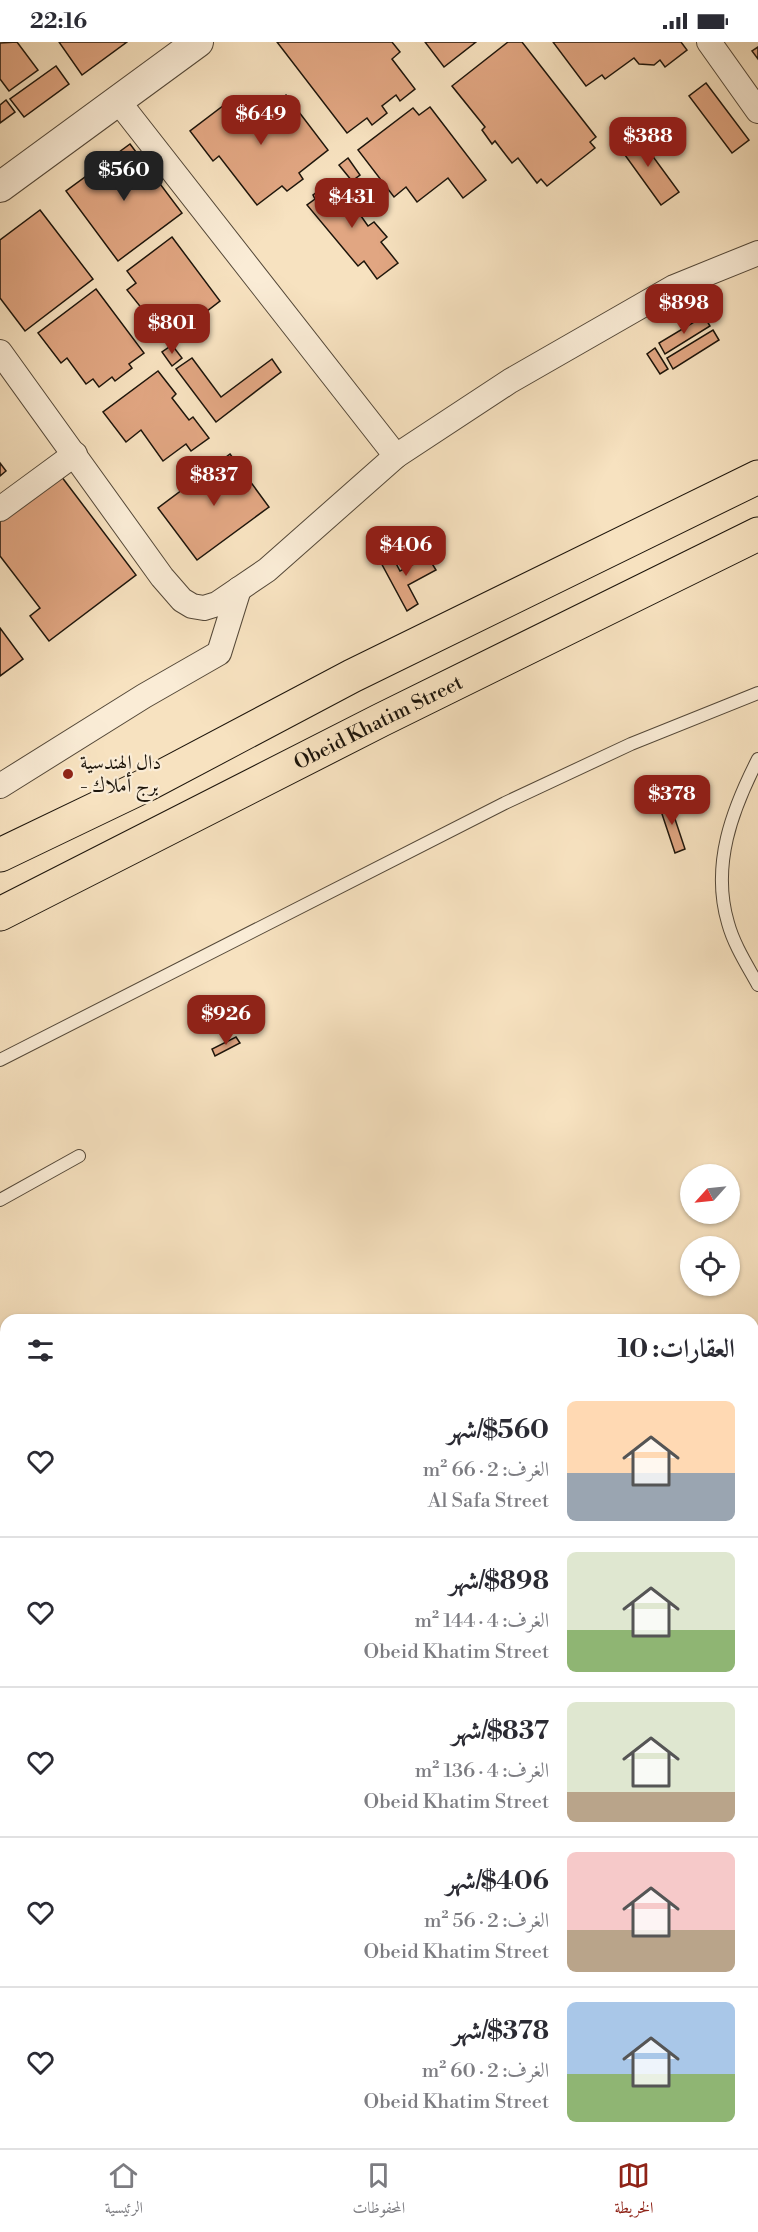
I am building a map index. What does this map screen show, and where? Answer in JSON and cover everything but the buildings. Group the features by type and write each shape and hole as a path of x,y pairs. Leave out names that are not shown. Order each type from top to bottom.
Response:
{"main road":[{"path":"0,855 148,784 352,676 758,477"},
{"name":"Obeid Khatim Street","path":"0,914 381,720 758,534"}],"street":[{"path":"709,42 758,111"},
{"path":"0,188 118,101 188,45"},
{"path":"118,101 396,456"},
{"path":"0,352 162,577 182,600 192,606 204,608 217,604 267,570 396,456 510,381 674,287 758,253"},
{"path":"0,509 75,454"},
{"path":"0,786 134,701 219,653 239,589"}],"lane":[{"path":"0,1060 505,803 631,744 758,693"},
{"path":"758,759 729,826 722,858 721,891 728,924 758,985"},
{"path":"0,1200 79,1156"}],"place":[{"name":"دال الهندسية - برج أملاك","path":"68,774"}]}
